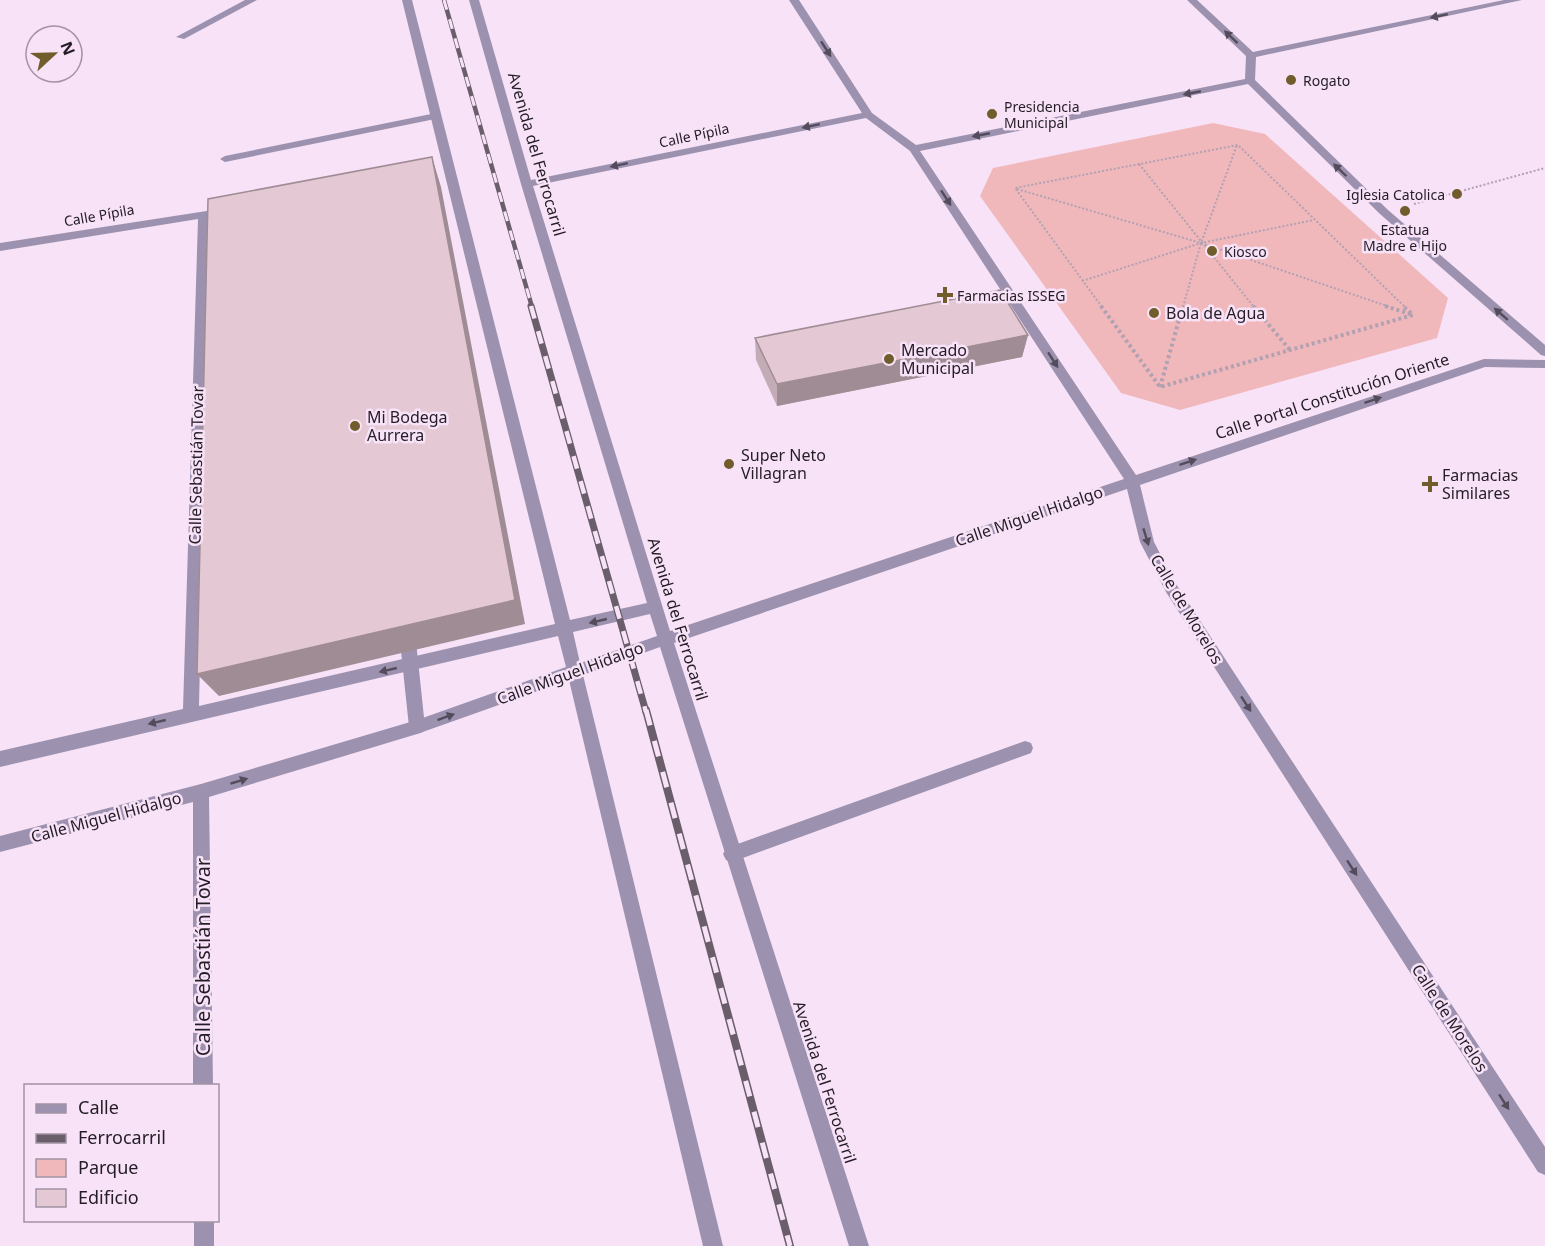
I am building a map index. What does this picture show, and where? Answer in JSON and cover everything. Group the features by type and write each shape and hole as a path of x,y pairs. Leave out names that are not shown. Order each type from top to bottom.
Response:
{"street":[{"path":"181,37 252,0"},
{"path":"407,0 436,116 445,173 575,672 713,1246"},
{"name":"Avenida del Ferrocarril","path":"474,0 526,184 655,607 859,1246"},
{"name":"Calle de Morelos","path":"794,0 868,114 914,149 1132,480 1147,542 1171,588 1545,1165"},
{"path":"1192,0 1251,55 1250,81 1384,212 1545,352"},
{"path":"1251,55 1517,0"},
{"path":"914,149 1250,81"},
{"name":"Calle Pípila","path":"526,184 868,114"},
{"path":"225,159 436,116"},
{"name":"Calle Pípila","path":"0,248 228,211"},
{"name":"Calle Sebastián Tovar","path":"191,714 204,215"},
{"name":"Calle Portal Constitución Oriente","path":"1132,480 1484,363 1545,364"},
{"name":"Calle Miguel Hidalgo","path":"0,844 201,792 417,728 666,639 1132,480"},
{"path":"0,759 655,607"},
{"path":"405,619 417,728"},
{"path":"732,854 1025,748"},
{"name":"Calle Sebastián Tovar","path":"201,792 203,1084"},
{"path":"204,1222 204,1246"}],"path":[{"path":"1015,188 1238,145"},
{"path":"1238,145 1413,315"},
{"path":"1160,387 1201,243 1238,145"},
{"path":"1139,164 1290,350"},
{"path":"1384,212 1545,168"},
{"path":"1015,188 1201,243 1413,315"},
{"path":"1015,188 1160,387"},
{"path":"1083,281 1201,243 1315,219"},
{"path":"1160,387 1413,315"}],"green space":[{"path":"1213,123 1265,134 1448,298 1437,338 1180,410 1121,393 980,196 993,168"}],"building":[{"name":"Mi Bodega Aurrera","path":"432,157 515,600 197,674 208,199"},
{"path":"1000,290 1028,335 777,384 755,338"}],"railway":[{"path":"444,0 532,307"},
{"path":"531,306 646,712"},
{"path":"646,710 790,1246"}],"place":[{"name":"Rogato","path":"1291,80"},
{"name":"Presidencia Municipal","path":"992,114"},
{"name":"Iglesia Catolica","path":"1457,194"},
{"name":"Estatua Madre e Hijo","path":"1405,211"},
{"name":"Kiosco","path":"1212,251"},
{"name":"Farmacias ISSEG","path":"945,295"},
{"name":"Bola de Agua","path":"1154,313"},
{"name":"Mercado Municipal","path":"889,359"},
{"name":"Mi Bodega Aurrera","path":"355,426"},
{"name":"Super Neto Villagran","path":"729,464"},
{"name":"Farmacias Similares","path":"1430,484"}]}
